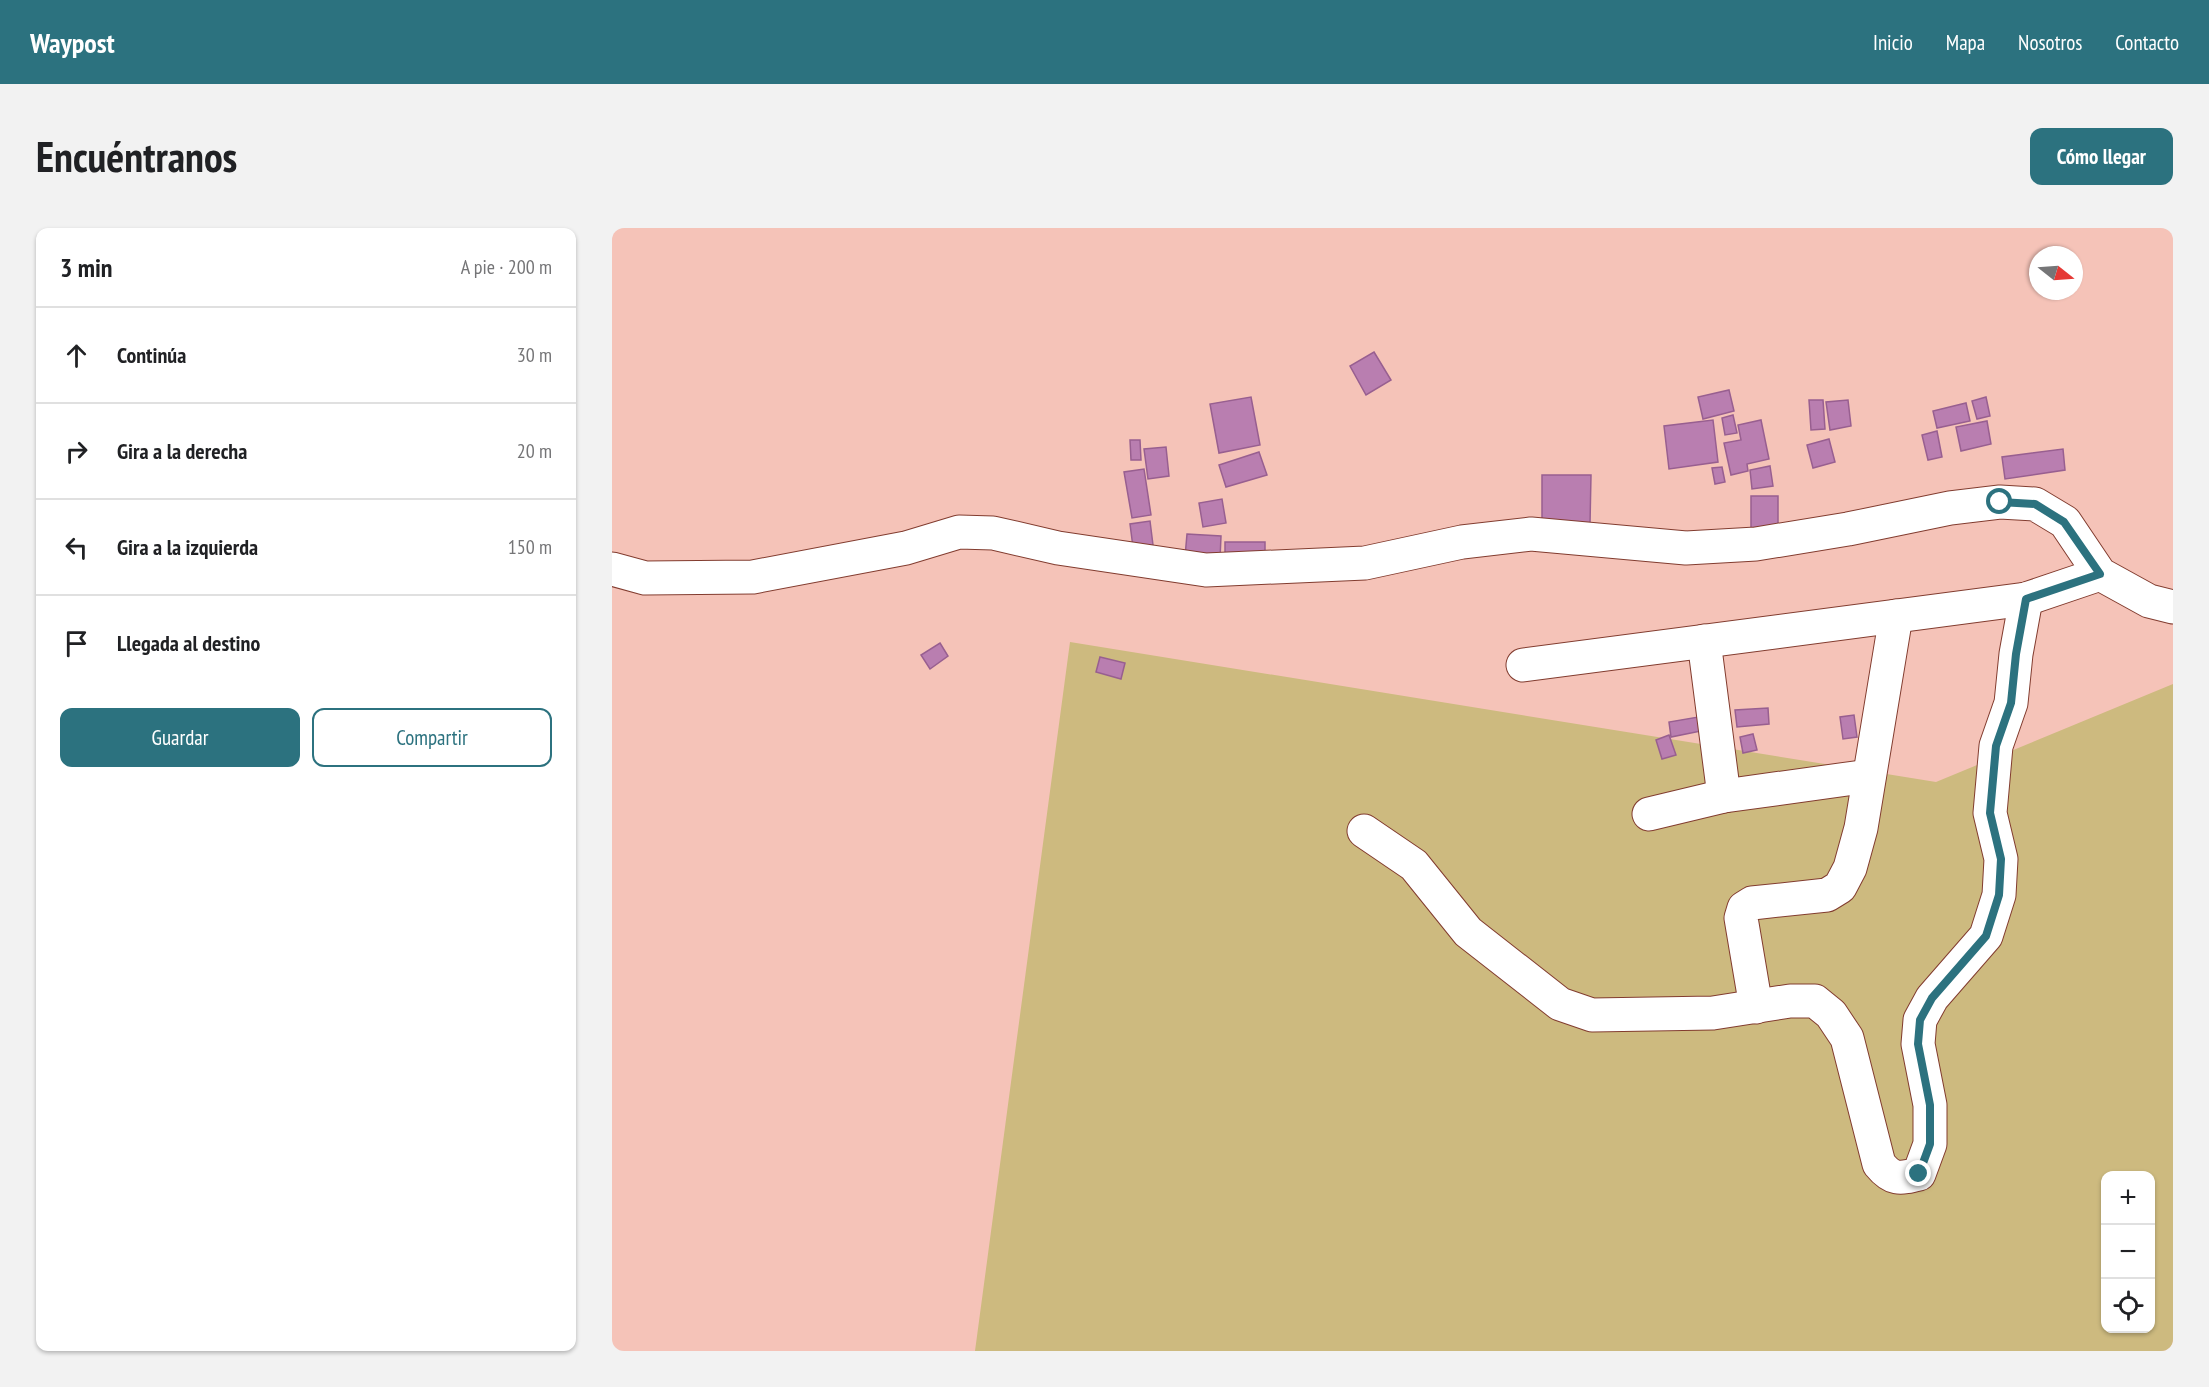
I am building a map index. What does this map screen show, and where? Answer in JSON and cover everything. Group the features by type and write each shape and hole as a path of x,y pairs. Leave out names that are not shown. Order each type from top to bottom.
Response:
{"street":[{"path":"612,569 645,578 753,577 906,548 959,532 993,533 1058,548 1206,570 1365,563 1462,542 1531,534 1686,548 1756,544 1848,529 1950,508 2000,502 2035,504 2064,522 2100,574 2149,601 2173,607"},
{"path":"1523,665 2026,599 2100,574"},
{"path":"1364,831 1413,865 1468,932 1560,1004 1592,1015 1713,1013 1790,1001 1815,1001 1831,1014 1847,1038 1879,1164 1887,1175 1902,1179 1919,1174 1930,1144 1930,1105 1918,1044 1920,1020 1932,998 1986,936 1999,895 2001,859 1990,813 1996,746 2011,703 2016,654 2026,599"},
{"path":"1756,1007 1741,918 1744,908 1752,903 1827,895 1840,886 1850,868 1858,838 1896,616"},
{"path":"1704,641 1724,796"},
{"path":"1649,814 1724,796 1869,776"}],"shaded area":[{"path":"1070,642 1936,782 2173,684 2173,1351 975,1351"}],"building":[{"path":"1374,352 1391,380 1366,395 1350,366"},
{"path":"1729,390 1734,411 1703,419 1698,397"},
{"path":"1251,397 1260,445 1219,453 1210,404"},
{"path":"1986,397 1990,416 1977,419 1972,401"},
{"path":"1809,400 1823,400 1825,429 1811,430"},
{"path":"1848,400 1851,426 1830,430 1826,402"},
{"path":"1966,403 1970,421 1937,428 1933,411"},
{"path":"1733,415 1737,433 1725,435 1722,418"},
{"path":"1713,420 1718,462 1669,469 1664,426"},
{"path":"1761,420 1769,459 1747,464 1748,471 1731,475 1724,443 1741,440 1738,425"},
{"path":"1987,421 1991,444 1961,451 1956,427"},
{"path":"1937,431 1942,457 1928,460 1922,435"},
{"path":"1829,439 1835,462 1813,468 1807,445"},
{"path":"1130,440 1140,440 1141,460 1131,460"},
{"path":"1166,447 1169,476 1148,479 1144,449"},
{"path":"2063,449 2065,470 2005,479 2002,457"},
{"path":"1259,452 1267,475 1226,487 1219,465"},
{"path":"1770,466 1773,486 1752,489 1750,470"},
{"path":"1722,467 1725,482 1715,484 1712,468"},
{"path":"1144,469 1151,515 1132,518 1124,472"},
{"path":"1542,475 1591,475 1590,524 1542,524"},
{"path":"1751,496 1778,496 1778,529 1751,529"},
{"path":"1222,499 1226,523 1203,527 1199,503"},
{"path":"1150,521 1154,553 1134,555 1130,524"},
{"path":"1187,534 1221,536 1220,559 1185,557"},
{"path":"1225,542 1265,542 1265,557 1225,557"},
{"path":"940,643 948,656 930,669 921,655"},
{"path":"1100,657 1125,663 1121,679 1096,672"},
{"path":"1768,708 1769,724 1737,727 1735,710"},
{"path":"1854,715 1857,737 1843,739 1840,717"},
{"path":"1704,716 1706,730 1671,737 1669,722"},
{"path":"1753,734 1757,750 1743,753 1740,737"},
{"path":"1669,735 1676,755 1662,759 1656,740"}],"route":[{"path":"1919,1174 1930,1144 1930,1105 1918,1044 1920,1020 1932,998 1986,936 1999,895 2001,859 1990,813 1996,746 2011,703 2016,654 2026,599 2100,574 2064,522 2035,504 2000,502"}]}
